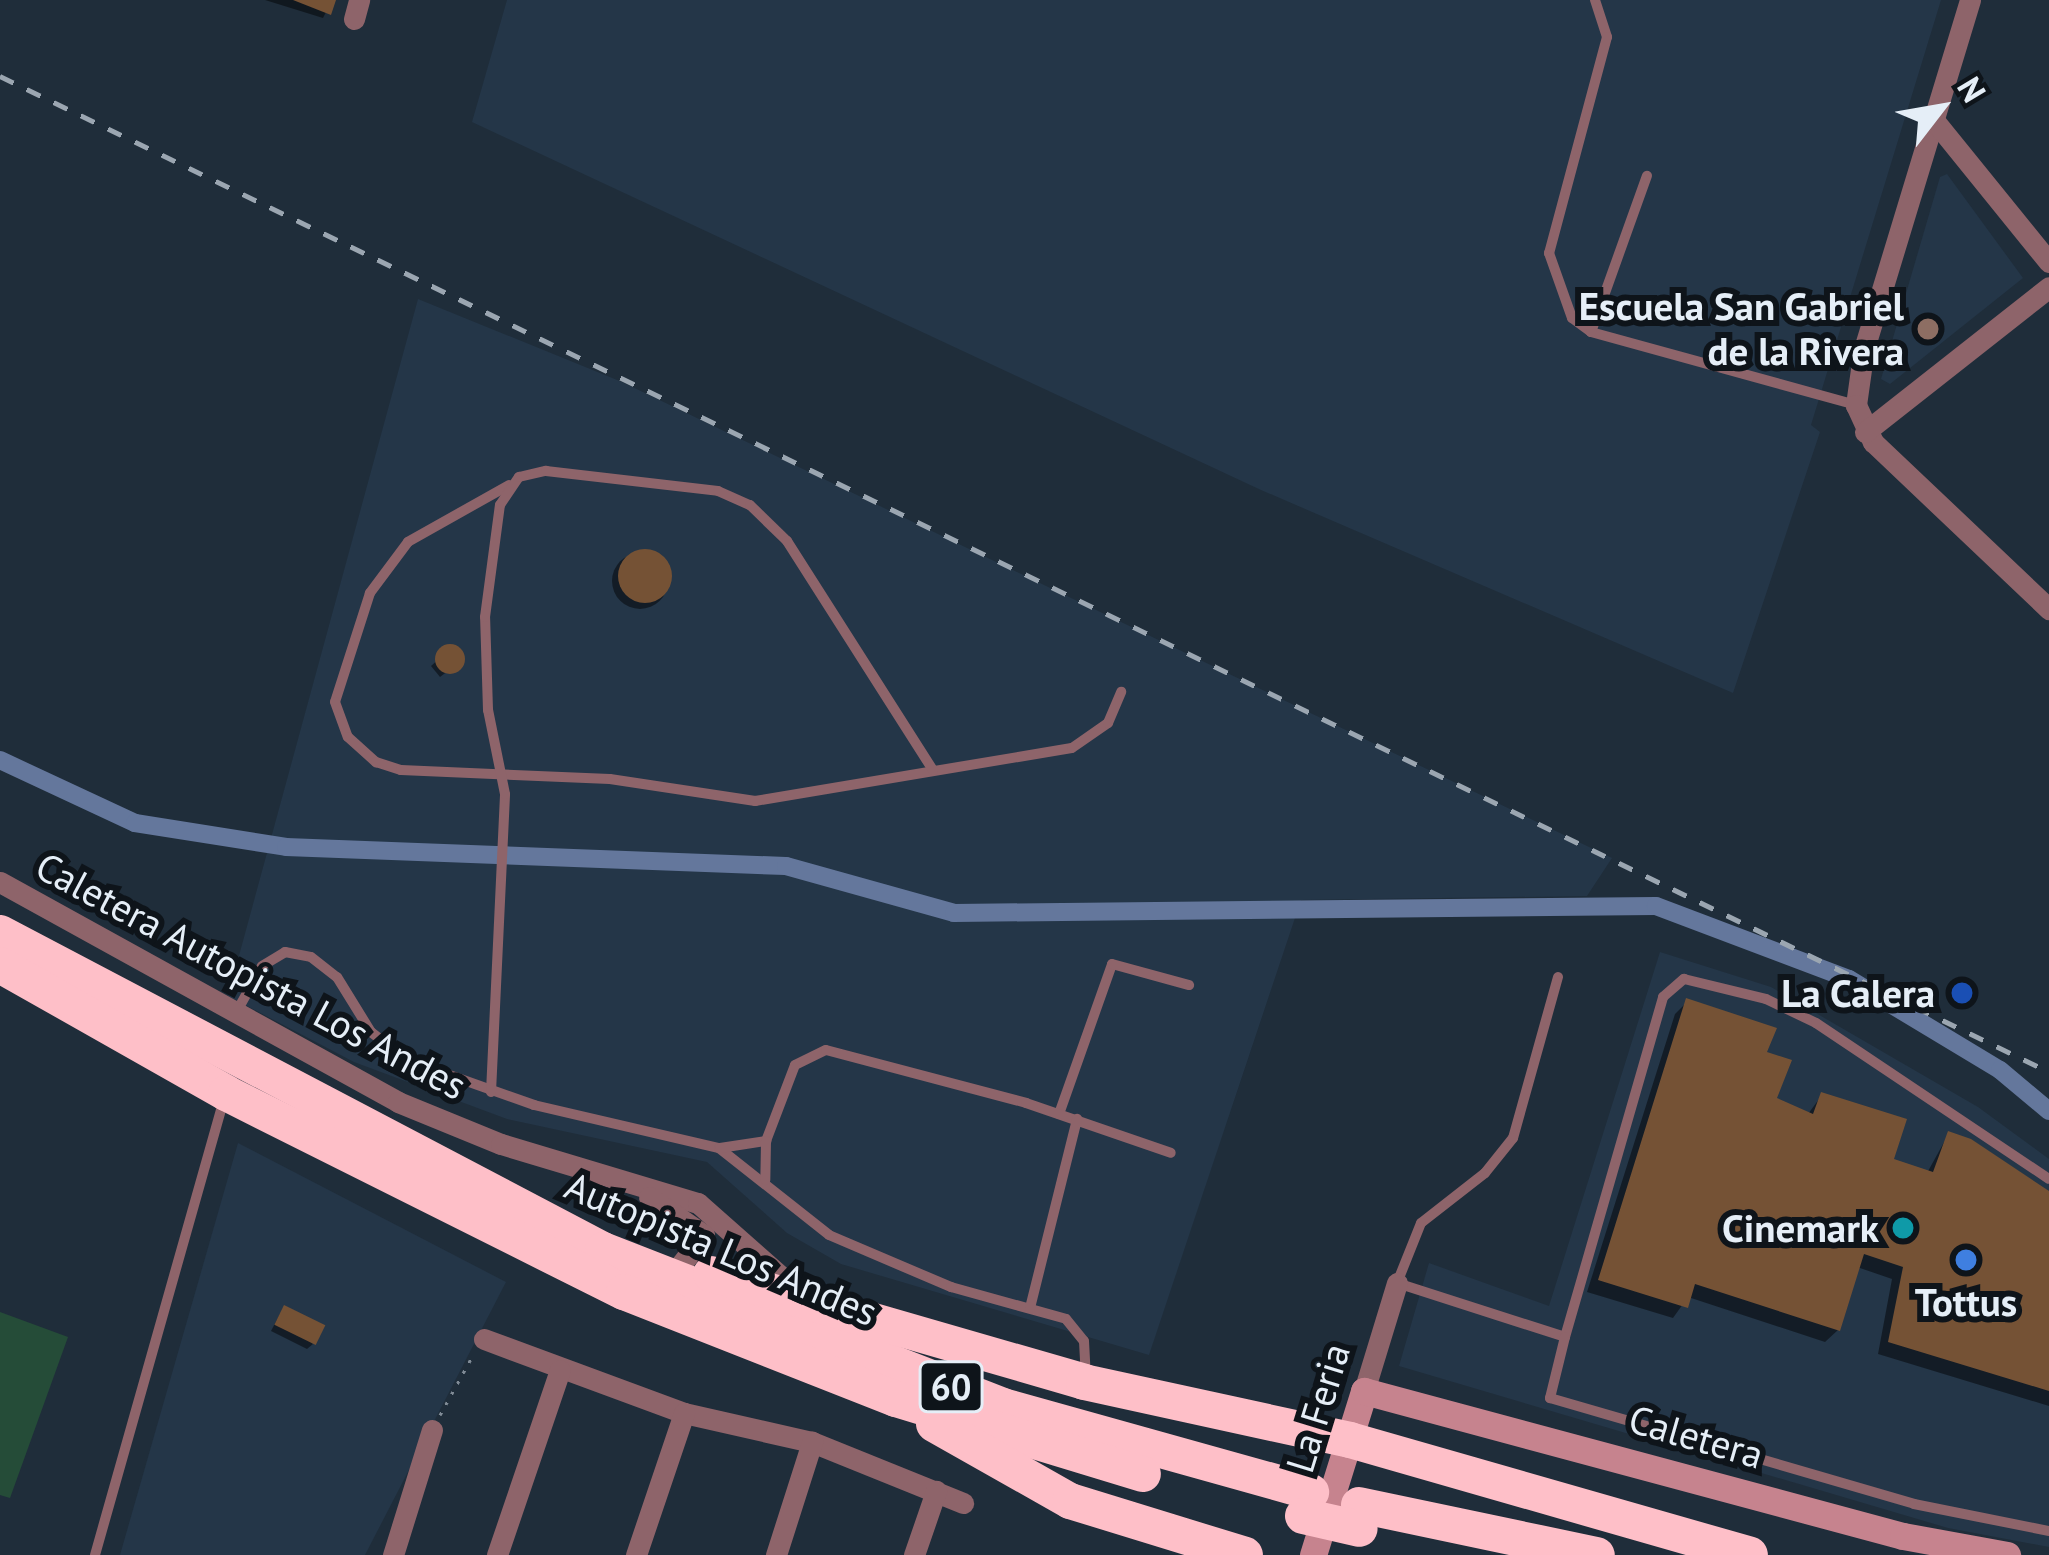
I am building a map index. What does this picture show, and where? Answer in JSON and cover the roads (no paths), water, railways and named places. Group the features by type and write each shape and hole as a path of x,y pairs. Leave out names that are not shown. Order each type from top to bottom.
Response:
{"highway":[{"name":"Autopista Los Andes","path":"0,933 603,1250 1003,1406 1307,1504"},
{"name":"Autopista Los Andes","path":"0,964 226,1093 623,1292 896,1399 1359,1517 1480,1555"},
{"path":"603,1250 814,1300 1084,1382 1350,1440 1750,1555"},
{"path":"896,1399 1070,1501 1245,1555"},
{"name":"Autopista Los Andes","path":"1359,1517 1597,1555"}],"main road":[{"name":"La Feria","path":"1312,1555 1364,1391"},
{"name":"Caletera","path":"1364,1391 1903,1536 2007,1555"}],"street":[{"path":"1970,0 1864,349 1856,405 1865,432 2049,609"},
{"path":"1933,119 2049,262"},
{"path":"1865,432 2049,287"},
{"name":"Caletera Autopista Los Andes","path":"0,882 236,1014 449,1125 698,1203 763,1268 814,1300"},
{"name":"Caletera Autopista Los Andes","path":"606,1175 702,1231 697,1253 680,1267"},
{"name":"La Feria","path":"1364,1391 1397,1283"},
{"path":"484,1339 684,1413 812,1442 963,1503"},
{"path":"497,1555 560,1370"},
{"path":"636,1555 684,1413"},
{"path":"393,1555 432,1430"},
{"path":"776,1555 812,1442"},
{"path":"914,1555 936,1491"}],"lane":[{"path":"1594,0 1606,37 1549,253 1572,318 1592,332 1856,405"},
{"path":"1592,332 1647,176"},
{"path":"933,770 787,542 750,505 718,490 546,471 512,483 420,533 387,563 335,702 348,737 376,762 503,776 610,779 755,801 933,770 1082,744 1108,723 1121,692"},
{"path":"491,1092 503,776 488,710 484,634 500,505 512,483"},
{"path":"236,1014 262,966 285,952 310,957 337,977 382,1043 491,1092 719,1148 829,1235 951,1287 1058,1316 1079,1332 1088,1362 1084,1382"},
{"path":"1060,1114 1112,964 1189,985"},
{"path":"1558,977 1513,1138 1485,1173 1421,1223 1397,1283 1565,1337"},
{"path":"2049,1179 1816,1023 1766,999 1684,979 1663,997 1550,1398 1914,1504 2049,1531"},
{"path":"765,1180 766,1141 795,1064 820,1050 1060,1114 1171,1153"},
{"path":"94,1555 226,1093"},
{"path":"1030,1308 1077,1119"},
{"path":"719,1148 766,1141"}],"waterway":[{"path":"0,760 135,823 286,847 786,866 954,913 1656,906 1849,979 2000,1070 2049,1111"}],"railway":[{"path":"0,76 2049,1072"}],"place":[{"name":"Escuela San Gabriel de la Rivera","path":"1928,329"},
{"name":"La Calera","path":"1962,993"},
{"name":"Cinemark","path":"1903,1228"},
{"name":"Tottus","path":"1966,1260"}]}
